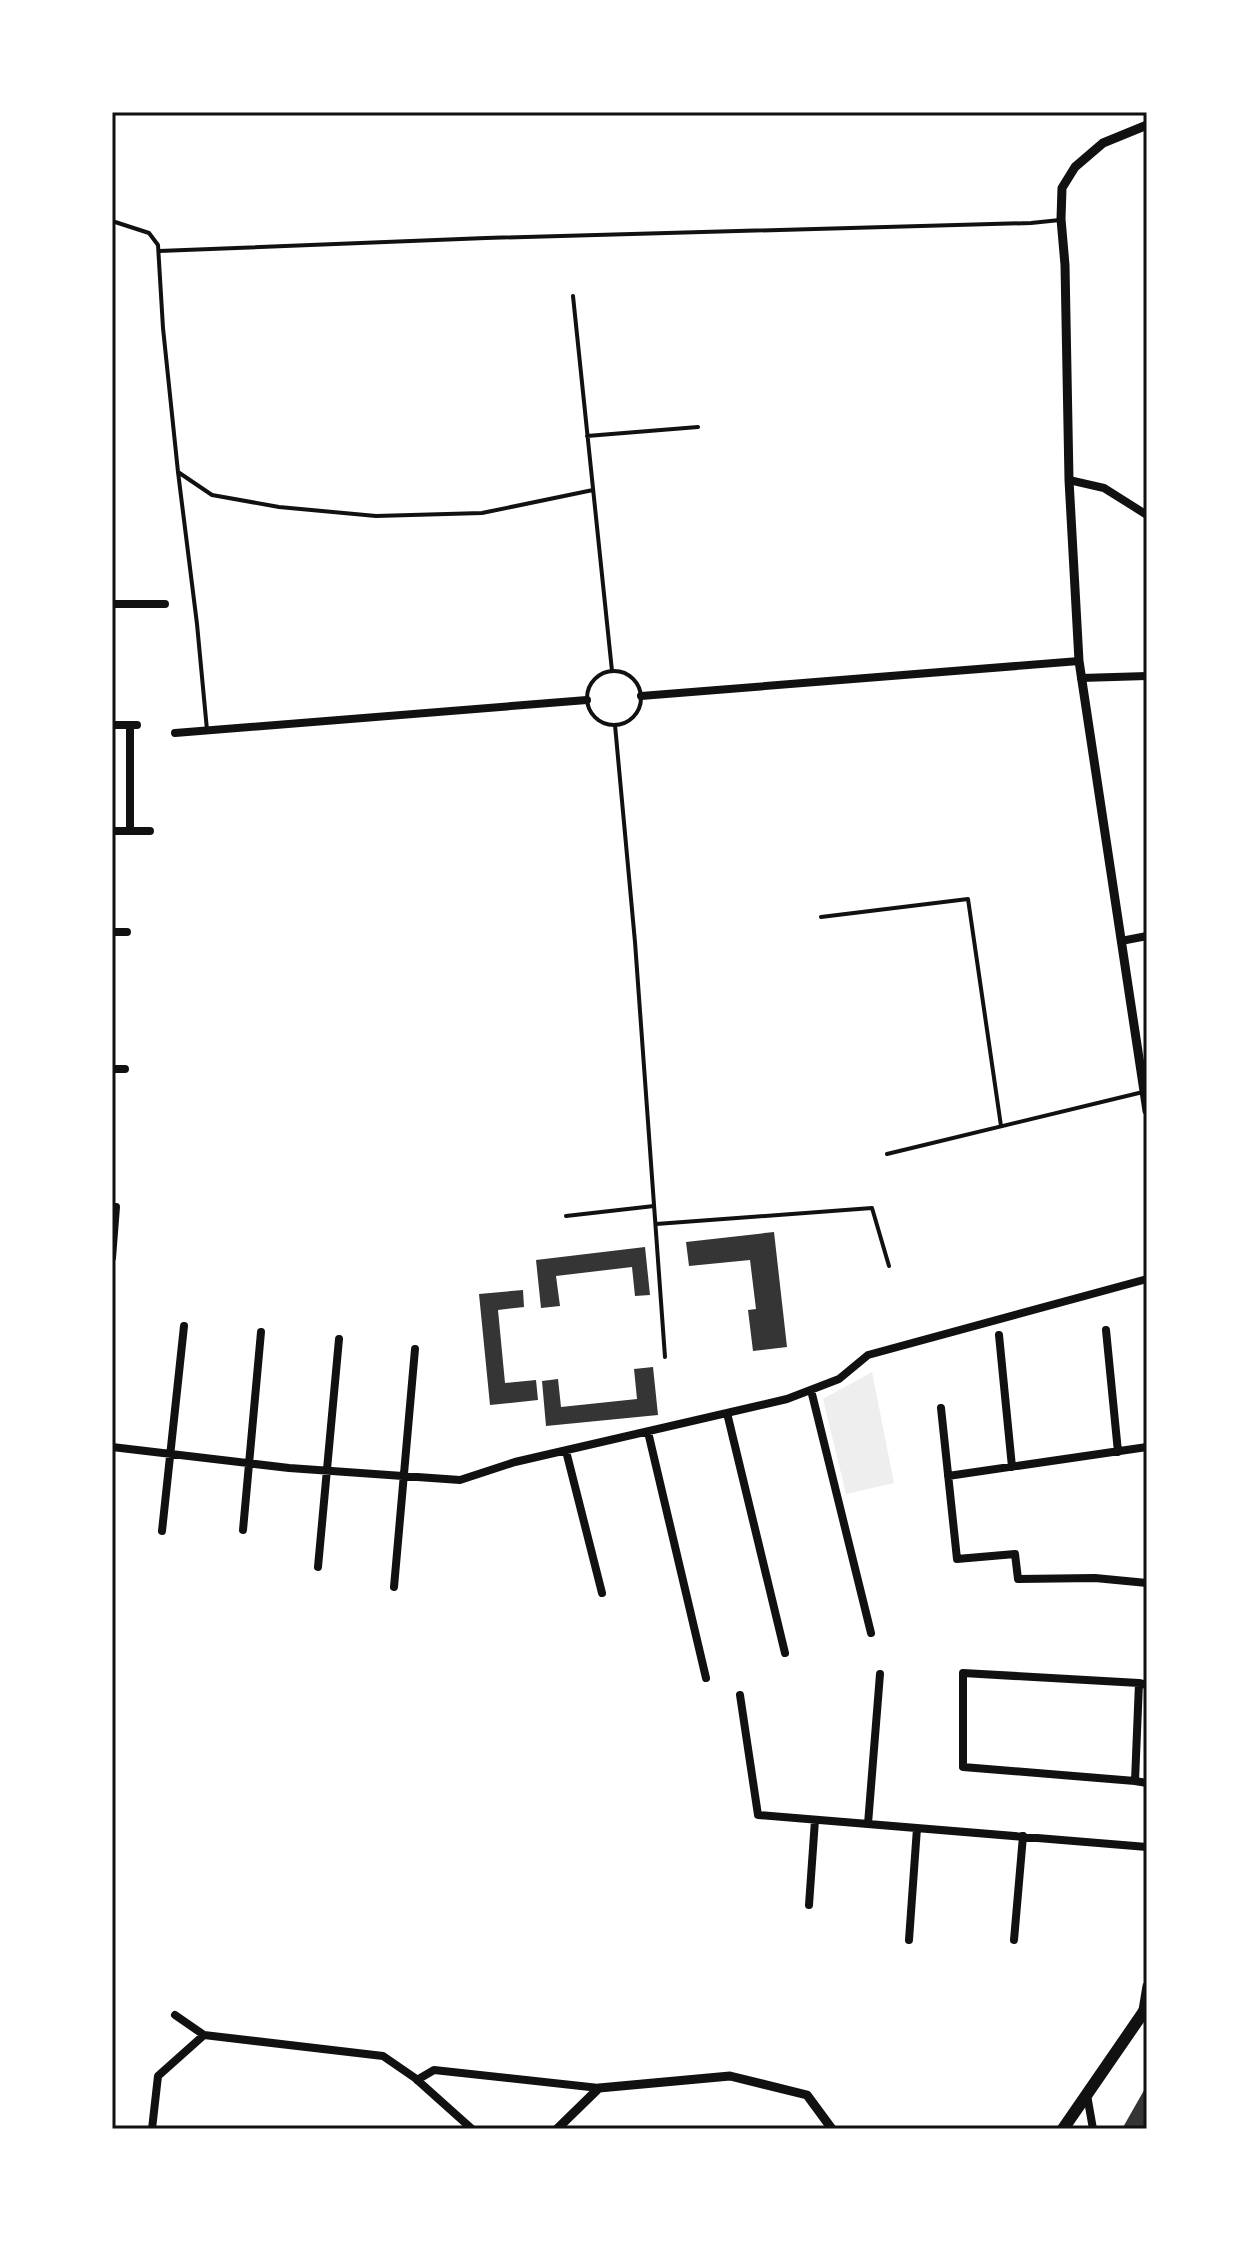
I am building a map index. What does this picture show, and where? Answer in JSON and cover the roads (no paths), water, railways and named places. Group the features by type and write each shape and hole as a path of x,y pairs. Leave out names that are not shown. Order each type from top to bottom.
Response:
{"main road":[{"path":"1063,2129 1145,2009"}],"street":[{"path":"1147,125 1103,143 1075,167 1062,188 1061,219 1065,265 1069,480 1079,661 1147,1111"},
{"path":"1069,480 1104,488 1147,515"},
{"path":"112,604 165,604"},
{"path":"641,696 1079,661"},
{"path":"1081,678 1147,676"},
{"path":"175,733 587,700"},
{"path":"112,725 134,725 130,831"},
{"path":"112,831 150,831"},
{"path":"112,932 127,932"},
{"path":"1121,941 1147,936"},
{"path":"112,1069 125,1069"},
{"path":"112,1258 116,1207"},
{"path":"112,1447 249,1463 460,1480 515,1462 787,1399 839,1379 868,1355 1147,1279"},
{"path":"162,1531 184,1326"},
{"path":"1106,1330 1118,1452"},
{"path":"243,1530 261,1332"},
{"path":"999,1335 1012,1467"},
{"path":"318,1567 339,1339"},
{"path":"394,1587 415,1349"},
{"path":"811,1390 871,1633"},
{"path":"941,1408 957,1559 1015,1554 1018,1579 1095,1578 1147,1583"},
{"path":"727,1413 785,1653"},
{"path":"648,1432 706,1678"},
{"path":"948,1476 1147,1447"},
{"path":"566,1451 602,1593"},
{"path":"1135,1781 1143,1684 963,1673 963,1767 1147,1783"},
{"path":"868,1824 880,1674"},
{"path":"740,1695 758,1815 1147,1847"},
{"path":"809,1905 815,1820"},
{"path":"909,1940 917,1828"},
{"path":"1014,1940 1023,1836"},
{"path":"1145,2009 1147,1986"},
{"path":"175,2015 204,2035 383,2056 417,2080 472,2129"},
{"path":"152,2129 158,2076 204,2035"},
{"path":"417,2080 434,2070 599,2088 730,2076 807,2095 832,2129"},
{"path":"557,2129 599,2088"},
{"path":"1086,2095 1093,2129"}],"lane":[{"path":"159,251 486,238 1031,223 1061,219"},
{"path":"112,221 149,233 158,245 163,328 207,730"},
{"path":"573,296 612,671"},
{"path":"587,436 698,427"},
{"path":"178,472 212,495 279,507 376,516 482,513 593,490"},
{"path":"612,671 635,680 641,696 636,714 615,725 595,717 587,700 596,678 612,671"},
{"path":"615,725 635,942 665,1357"},
{"path":"821,917 968,899 1001,1126"},
{"path":"887,1154 1145,1092"},
{"path":"566,1216 654,1206"},
{"path":"656,1224 872,1208 889,1266"}]}
